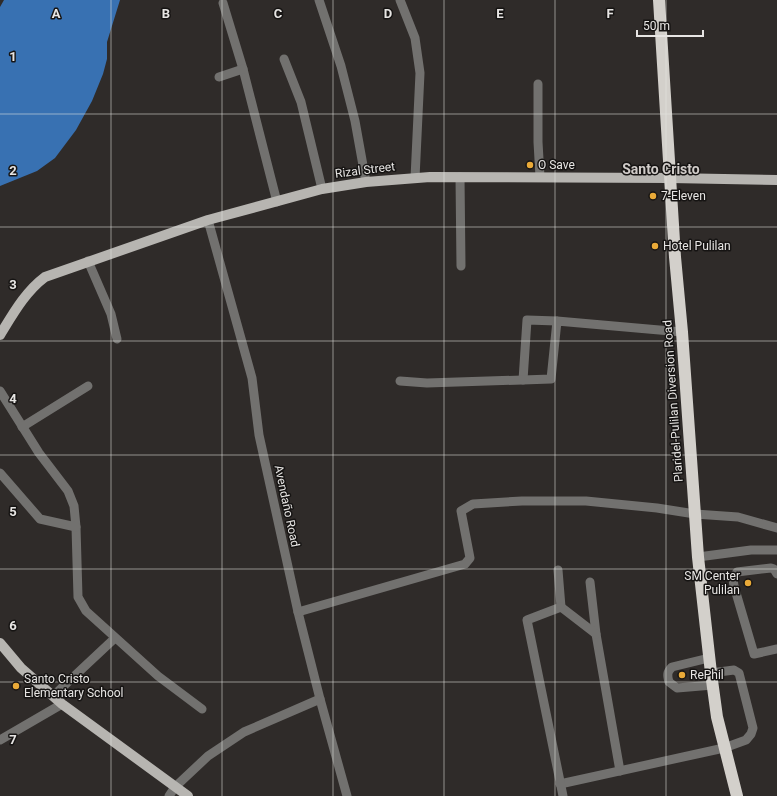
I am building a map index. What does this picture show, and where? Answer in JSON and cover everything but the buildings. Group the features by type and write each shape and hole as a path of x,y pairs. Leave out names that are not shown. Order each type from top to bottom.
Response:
{"highway":[{"name":"Plaridel-Pulilan Diversion Road","path":"659,0 675,257 696,514 698,557 717,716 737,796"}],"main road":[{"name":"Rizal Street","path":"0,335 21,301 37,283 45,277 208,220 322,190 366,182 415,178 460,177 777,180"},
{"path":"0,643 22,668 62,704 188,796"}],"street":[{"path":"319,0 341,66 355,121 366,182"},
{"path":"400,0 415,38 420,73 415,178"},
{"path":"223,3 243,69 277,202"},
{"path":"284,59 301,102 322,190"},
{"path":"220,77 243,69"},
{"path":"538,84 538,142 540,177"},
{"path":"460,177 462,266"},
{"name":"Avendaño Road","path":"208,220 252,378 259,434 298,612 347,796"},
{"path":"88,261 111,314 117,339"},
{"path":"523,380 527,320 557,321 682,332"},
{"path":"400,381 427,383 552,379 557,321"},
{"path":"22,427 88,386"},
{"path":"0,391 39,453 68,491 74,506 78,597 86,611 158,676 202,709"},
{"path":"0,473 40,519 76,527"},
{"path":"298,612 465,564 470,558 461,511 473,504 522,501 586,501 658,508 696,514 738,517 777,528"},
{"path":"698,557 751,550 777,550"},
{"path":"777,574 774,569 771,568 737,572 733,579 735,592 754,654 777,649"},
{"path":"558,570 561,607 596,634"},
{"path":"590,582 596,634 620,771"},
{"path":"561,607 527,620 563,796"},
{"path":"53,696 115,638"},
{"path":"560,784 724,748 749,738 753,728 739,673 734,670 712,679 677,688 669,682 667,675 668,671 672,667 709,658"},
{"path":"169,796 175,787 208,756 244,732 320,699"},
{"path":"0,740 62,704"}],"water":[{"path":"4,0 120,0 107,42 107,59 103,74 92,101 76,130 55,158 37,171 0,186 0,7"}],"place":[{"name":"O Save","path":"530,165"},
{"name":"7-Eleven","path":"653,196"},
{"name":"Hotel Pulilan","path":"655,246"},
{"name":"SM Center Pulilan","path":"748,583"},
{"name":"RePhil","path":"682,675"},
{"name":"Santo Cristo Elementary School","path":"16,686"}],"district":[{"name":"Santo Cristo","path":"661,169"}]}
